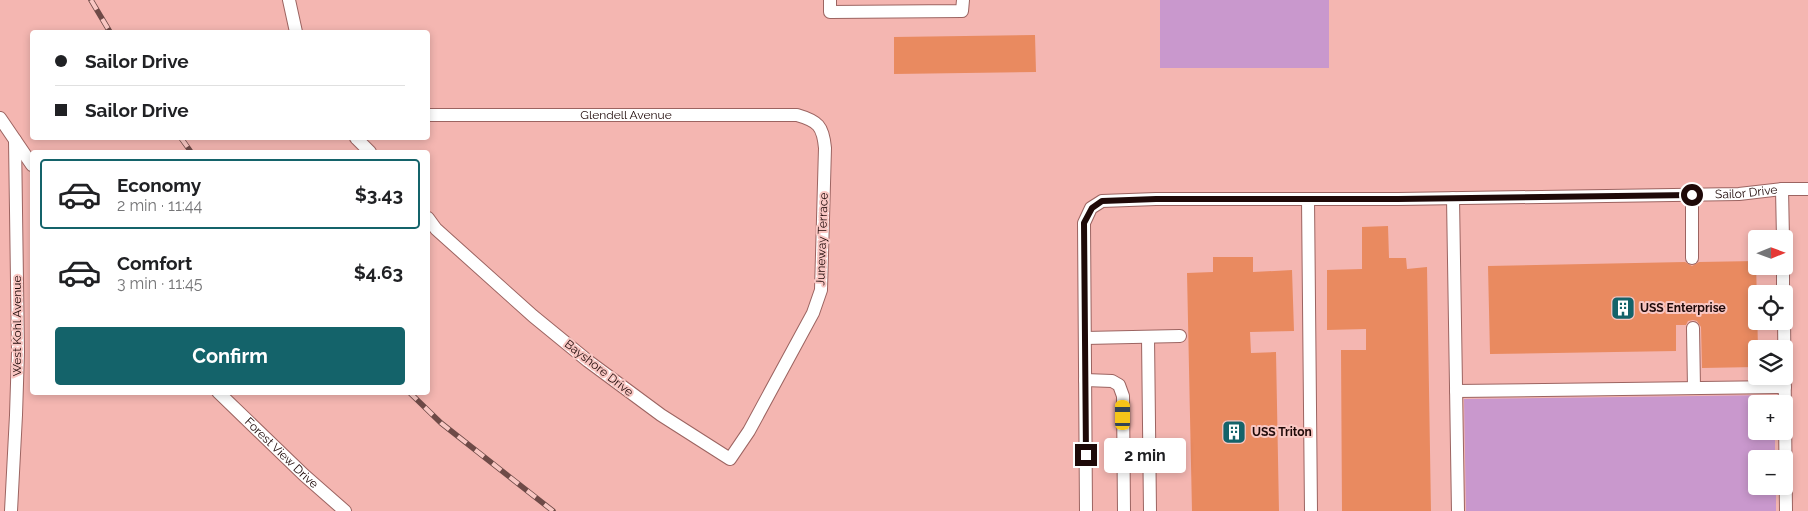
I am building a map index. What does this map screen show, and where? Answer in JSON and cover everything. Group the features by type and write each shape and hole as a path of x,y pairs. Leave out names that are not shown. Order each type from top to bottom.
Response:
{"street":[{"path":"289,0 296,30"},
{"path":"830,0 830,12 962,10 963,0"},
{"name":"Glendell Avenue","path":"430,115 797,115 812,120 819,127"},
{"path":"0,118 30,162"},
{"name":"Juneway Terrace","path":"766,400 813,313 821,290 825,148 823,132 819,127"},
{"name":"West Kohl Avenue","path":"11,511 18,352 15,140"},
{"path":"358,140 368,150"},
{"path":"1782,189 1783,230"},
{"name":"Sailor Drive","path":"1086,511 1084,223 1092,208 1102,201 1692,195 1808,189"},
{"path":"1692,195 1692,258"},
{"path":"1453,198 1458,511"},
{"path":"1308,199 1311,511"},
{"name":"Bayshore Drive","path":"430,220 533,316 588,361 661,416 730,459 749,431 766,400"},
{"path":"1693,328 1694,388"},
{"path":"1784,330 1786,511"},
{"path":"1085,338 1180,336"},
{"path":"1148,337 1150,511"},
{"path":"1085,380 1112,380 1119,385 1123,396 1124,511"},
{"path":"1456,391 1785,387"},
{"name":"Forest View Drive","path":"221,395 296,468 345,511"}],"shaded area":[{"path":"1160,0 1329,0 1329,68 1160,68"},
{"path":"1748,395 1748,440 1775,440 1775,450 1748,450 1748,495 1776,495 1776,511 1466,511 1464,399"}],"building":[{"path":"1035,35 1036,72 894,74 894,37"},
{"path":"1388,226 1389,258 1406,258 1407,269 1427,267 1431,511 1342,511 1341,350 1366,350 1366,329 1327,330 1327,270 1362,269 1362,227"},
{"name":"USS Triton","path":"1213,257 1253,257 1253,272 1292,270 1294,331 1250,332 1251,353 1276,352 1279,511 1192,511 1187,273 1213,272"},
{"name":"USS Enterprise","path":"1748,261 1748,275 1756,275 1757,285 1748,285 1748,330 1758,330 1758,340 1748,340 1748,367 1702,368 1701,327 1697,321 1693,320 1688,321 1686,325 1676,325 1676,351 1490,354 1488,266 1685,262 1692,266 1699,262"}],"railway":[{"path":"91,0 109,30"},
{"path":"182,140 190,150"},
{"path":"412,395 441,423 553,511"}],"place":[{"name":"USS Enterprise","path":"1623,308"},
{"name":"USS Triton","path":"1234,432"}],"route":[{"path":"1086,455 1084,223 1092,208 1102,201 1692,195"}]}
